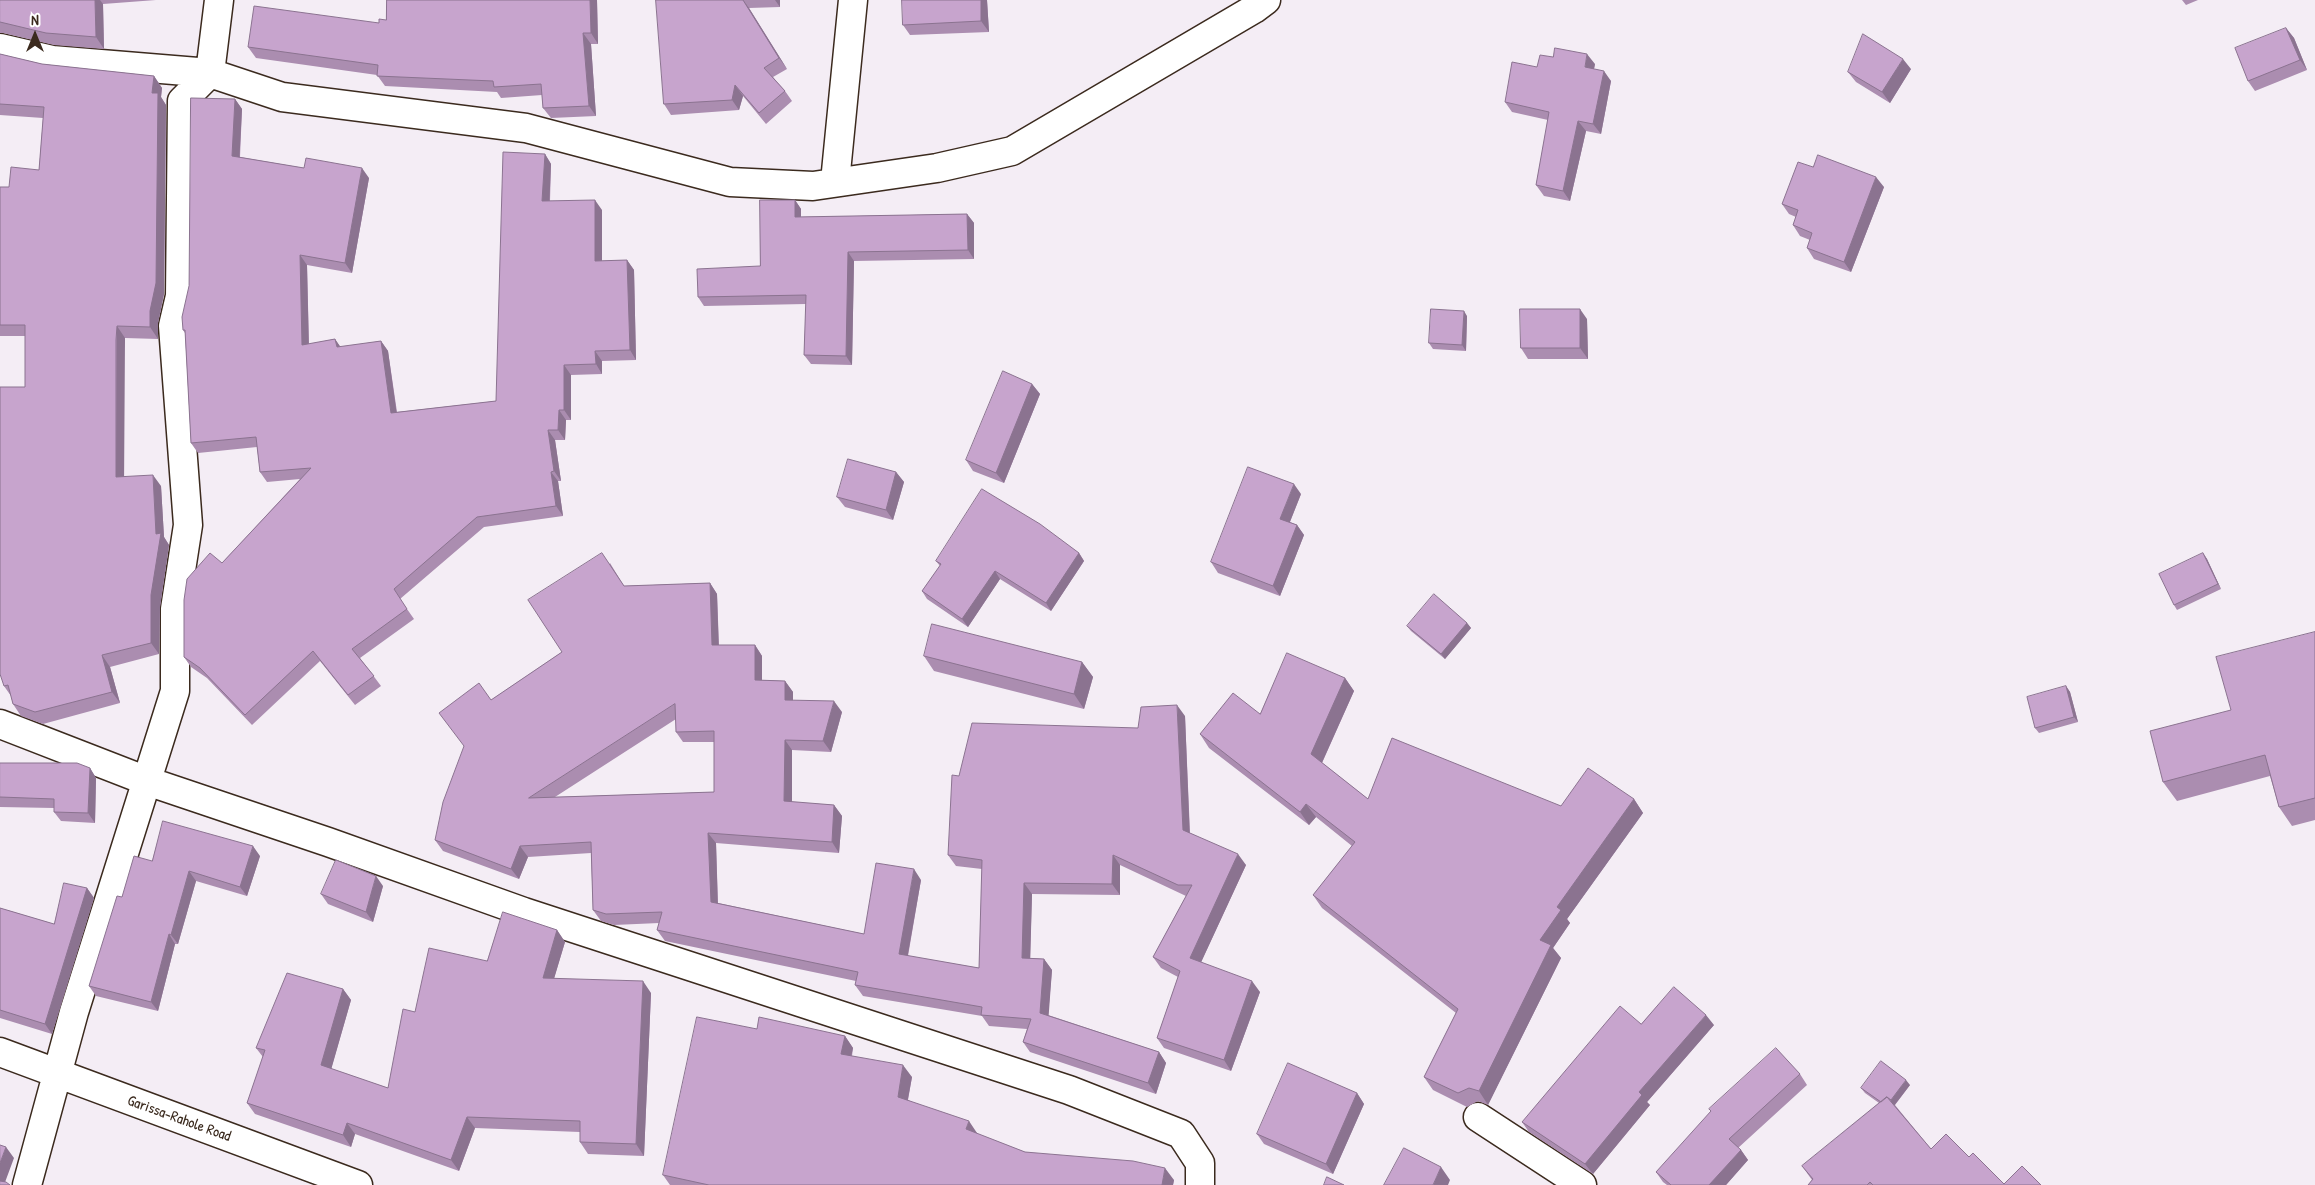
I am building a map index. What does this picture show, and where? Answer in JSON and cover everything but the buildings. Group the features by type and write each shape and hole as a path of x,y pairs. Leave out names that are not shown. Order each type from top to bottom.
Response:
{"street":[{"path":"27,1185 57,1073 175,691 175,609 188,525 173,326 180,296 182,101 210,73 219,0"},
{"path":"835,182 853,0"},
{"path":"0,48 52,60 210,73 282,97 526,128 730,182 813,186 937,168 1012,151 1259,3"},
{"path":"0,724 147,781 328,842 524,912 1069,1090 1181,1134 1200,1163 1200,1185"},
{"name":"Garissa-Rahole Road","path":"0,1052 358,1185"},
{"path":"1478,1117 1582,1185"}]}
